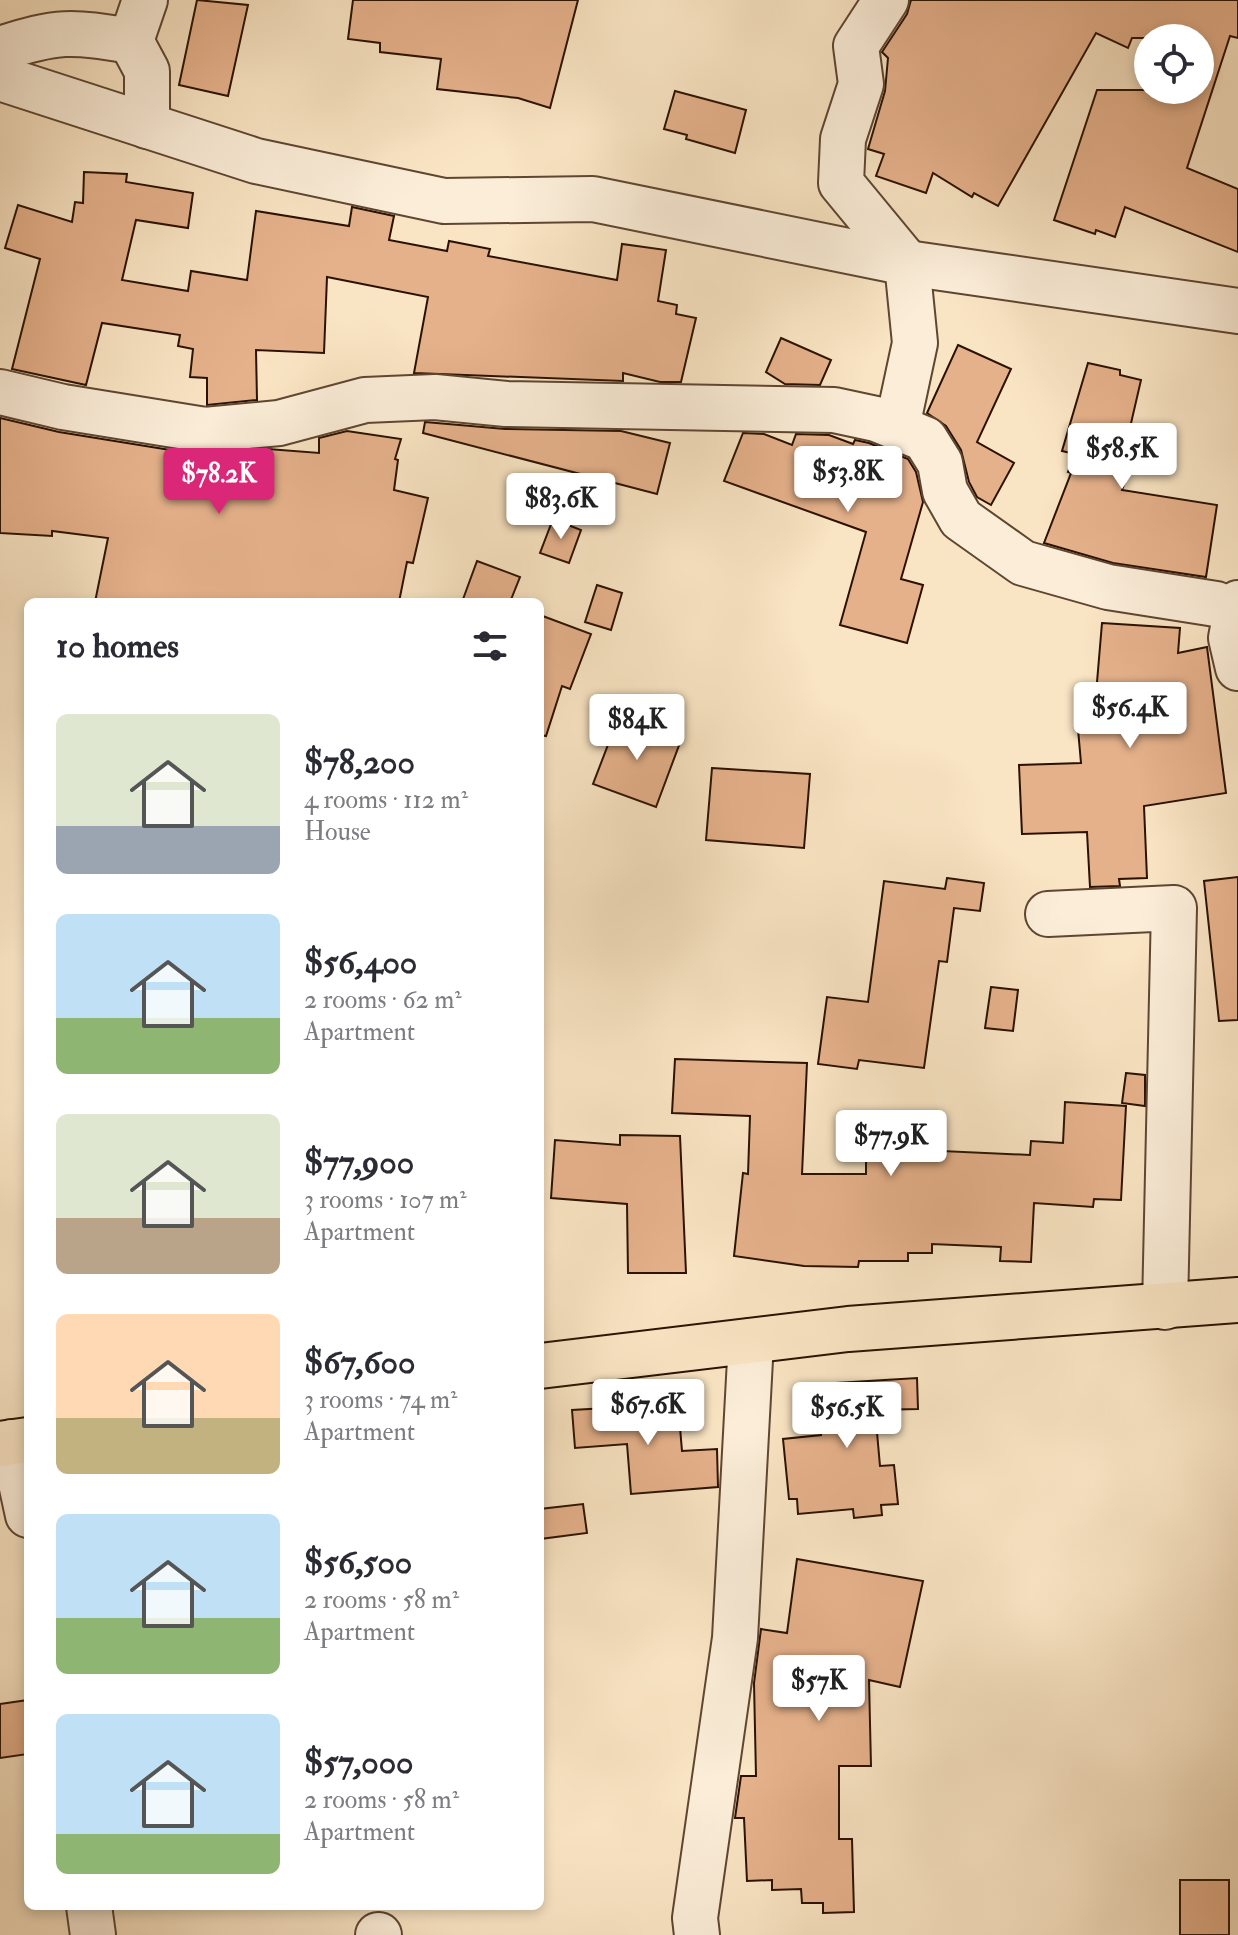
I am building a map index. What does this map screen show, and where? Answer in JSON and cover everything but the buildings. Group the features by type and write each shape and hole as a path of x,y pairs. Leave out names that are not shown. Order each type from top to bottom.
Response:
{"main road":[{"path":"544,1366 848,1329 1238,1300"}],"street":[{"path":"145,0 131,41 147,71 147,126"},
{"path":"886,0 856,46 861,84 843,139 841,183 907,263 915,343 897,427"},
{"path":"0,49 46,34 74,32 131,41"},
{"path":"0,78 256,161 444,201 593,199 907,263 1238,311"},
{"path":"0,392 63,407 205,430 279,423 365,400 435,397 506,404 834,410 897,427 925,439 940,463 945,491 961,519 1023,563 1108,587 1237,607 1231,638 1238,668"},
{"path":"1048,914 1174,908 1165,1307"},
{"path":"697,1935 695,1918 735,1638 751,1341"},
{"path":"13,1442 24,1496"},
{"path":"90,1910 93,1935"}]}
